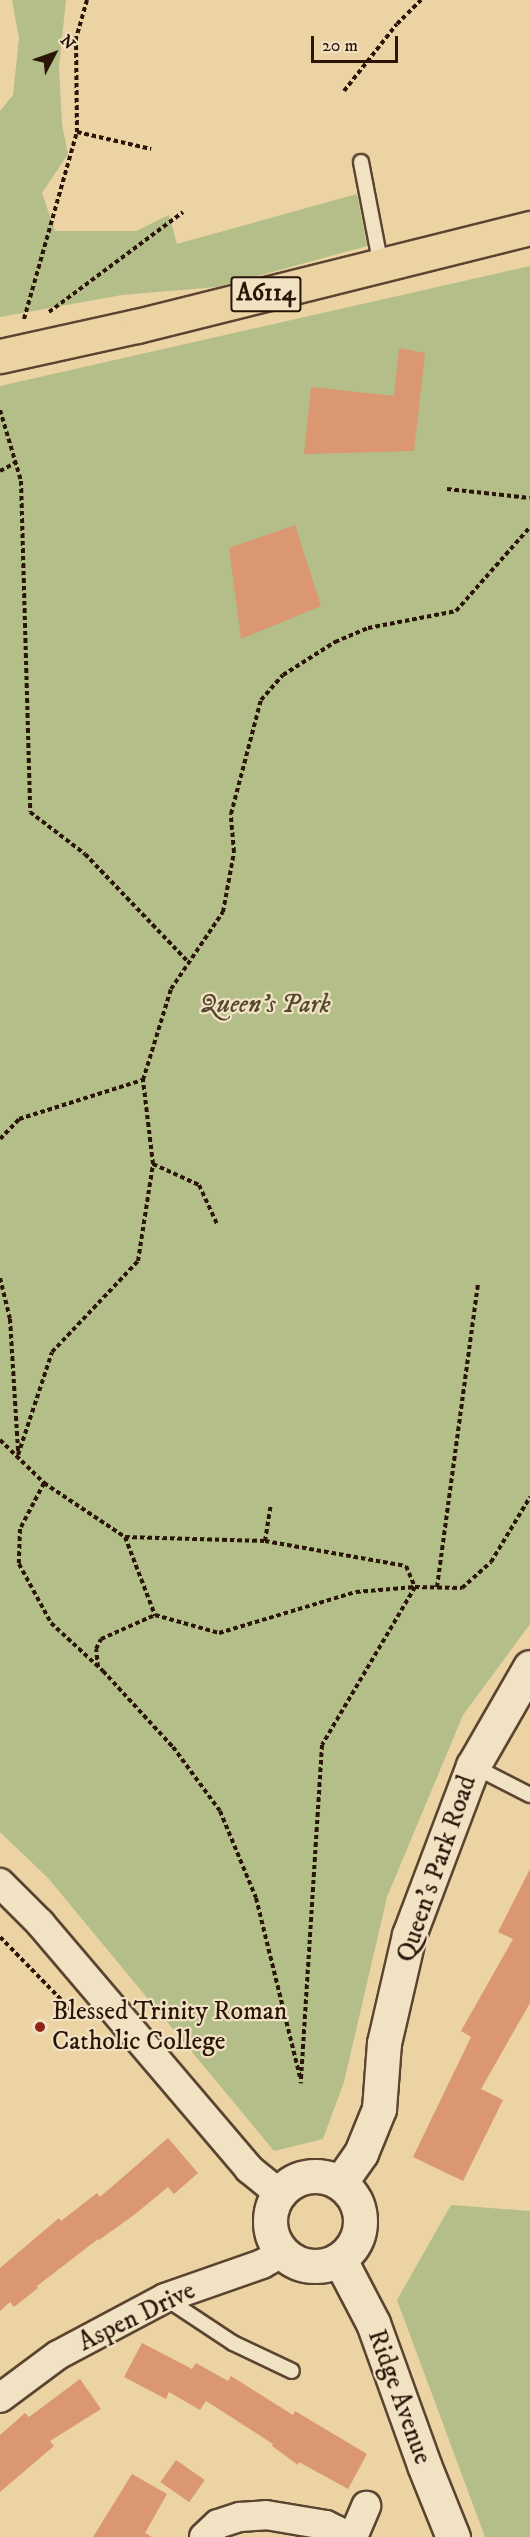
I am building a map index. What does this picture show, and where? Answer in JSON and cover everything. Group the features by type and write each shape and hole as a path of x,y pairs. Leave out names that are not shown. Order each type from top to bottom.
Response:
{"highway":[{"name":"A6114","path":"0,356 137,326 530,228"}],"street":[{"name":"Queen's Park Road","path":"340,2183 361,2153 379,2109 384,2043 409,1935 473,1766 530,1666"},
{"path":"0,1883 40,1923 249,2169 279,2193"},
{"path":"328,2177 340,2183 351,2193 358,2206 361,2221 355,2243 340,2260 326,2266 310,2266 295,2262 282,2253 271,2230 273,2205 279,2193 301,2178 328,2177"},
{"name":"Aspen Drive","path":"0,2398 58,2355 165,2298 262,2264 282,2253"},
{"name":"Ridge Avenue","path":"340,2260 373,2323 424,2465 453,2537"},
{"path":"204,2537 219,2524 240,2517 266,2515 326,2525 352,2537 366,2506"}],"lane":[{"path":"362,162 381,266"},
{"path":"473,1766 530,1795"},
{"path":"165,2298 233,2343 292,2371"}],"path":[{"path":"24,322 77,132 76,38 87,0"},
{"path":"344,91 397,24 421,0"},
{"path":"77,132 151,149"},
{"path":"40,319 183,212"},
{"path":"0,410 21,481 30,812 85,854 189,963"},
{"path":"0,471 15,463"},
{"path":"447,489 530,498"},
{"path":"0,1278 10,1319 18,1455 52,1352 138,1261 153,1164 143,1080 171,989 223,912 234,852 231,814 261,700 283,675 335,642 369,628 456,611 530,527"},
{"path":"0,1139 19,1119 143,1080"},
{"path":"153,1164 199,1185 217,1224"},
{"path":"437,1587 478,1284"},
{"path":"0,1440 44,1484 125,1537 265,1542 406,1566 415,1587"},
{"path":"44,1484 20,1529 19,1564 51,1623 98,1667 173,1747 220,1811 256,1898 301,2083 322,1745 415,1587"},
{"path":"98,1667 96,1649 101,1639 155,1615 219,1633 356,1592 415,1587 462,1588 491,1562 530,1497"},
{"path":"265,1542 271,1505"},
{"path":"125,1537 155,1615"}],"green space":[{"path":"12,0 66,0 59,67 62,125 68,154 42,193 55,231 136,231 169,215 177,244 357,194 367,246 217,287 122,295 0,317 0,111 13,95 19,38"},
{"name":"Queen's Park","path":"530,266 530,1624 463,1715 387,1897 344,2082 323,2139 274,2151 48,1878 0,1832 0,386"},
{"path":"451,2205 530,2211 530,2537 485,2537 397,2300"}],"building":[{"path":"399,348 425,353 414,451 304,454 311,387 394,396"},
{"path":"295,525 321,606 241,639 229,548"},
{"path":"530,1869 530,2003 481,2089 503,2100 463,2181 413,2157 471,2037 461,2031 513,1939 498,1932"},
{"path":"168,2138 198,2173 174,2194 168,2187 134,2215 98,2239 37,2286 38,2288 14,2307 10,2302 0,2311 0,2268 59,2218 61,2221 97,2193 100,2197"},
{"path":"142,2343 192,2369 196,2363 228,2381 231,2376 293,2415 295,2411 367,2454 348,2489 299,2462 298,2465 272,2446 273,2444 206,2401 200,2410 169,2392 166,2399 124,2377"},
{"path":"80,2379 101,2409 50,2441 54,2446 0,2492 0,2435 25,2413 29,2417"},
{"path":"176,2460 205,2480 189,2502 161,2482"},
{"path":"132,2474 167,2494 145,2533 152,2537 93,2537"}],"place":[{"name":"Blessed Trinity Roman Catholic College","path":"40,2027"}]}
